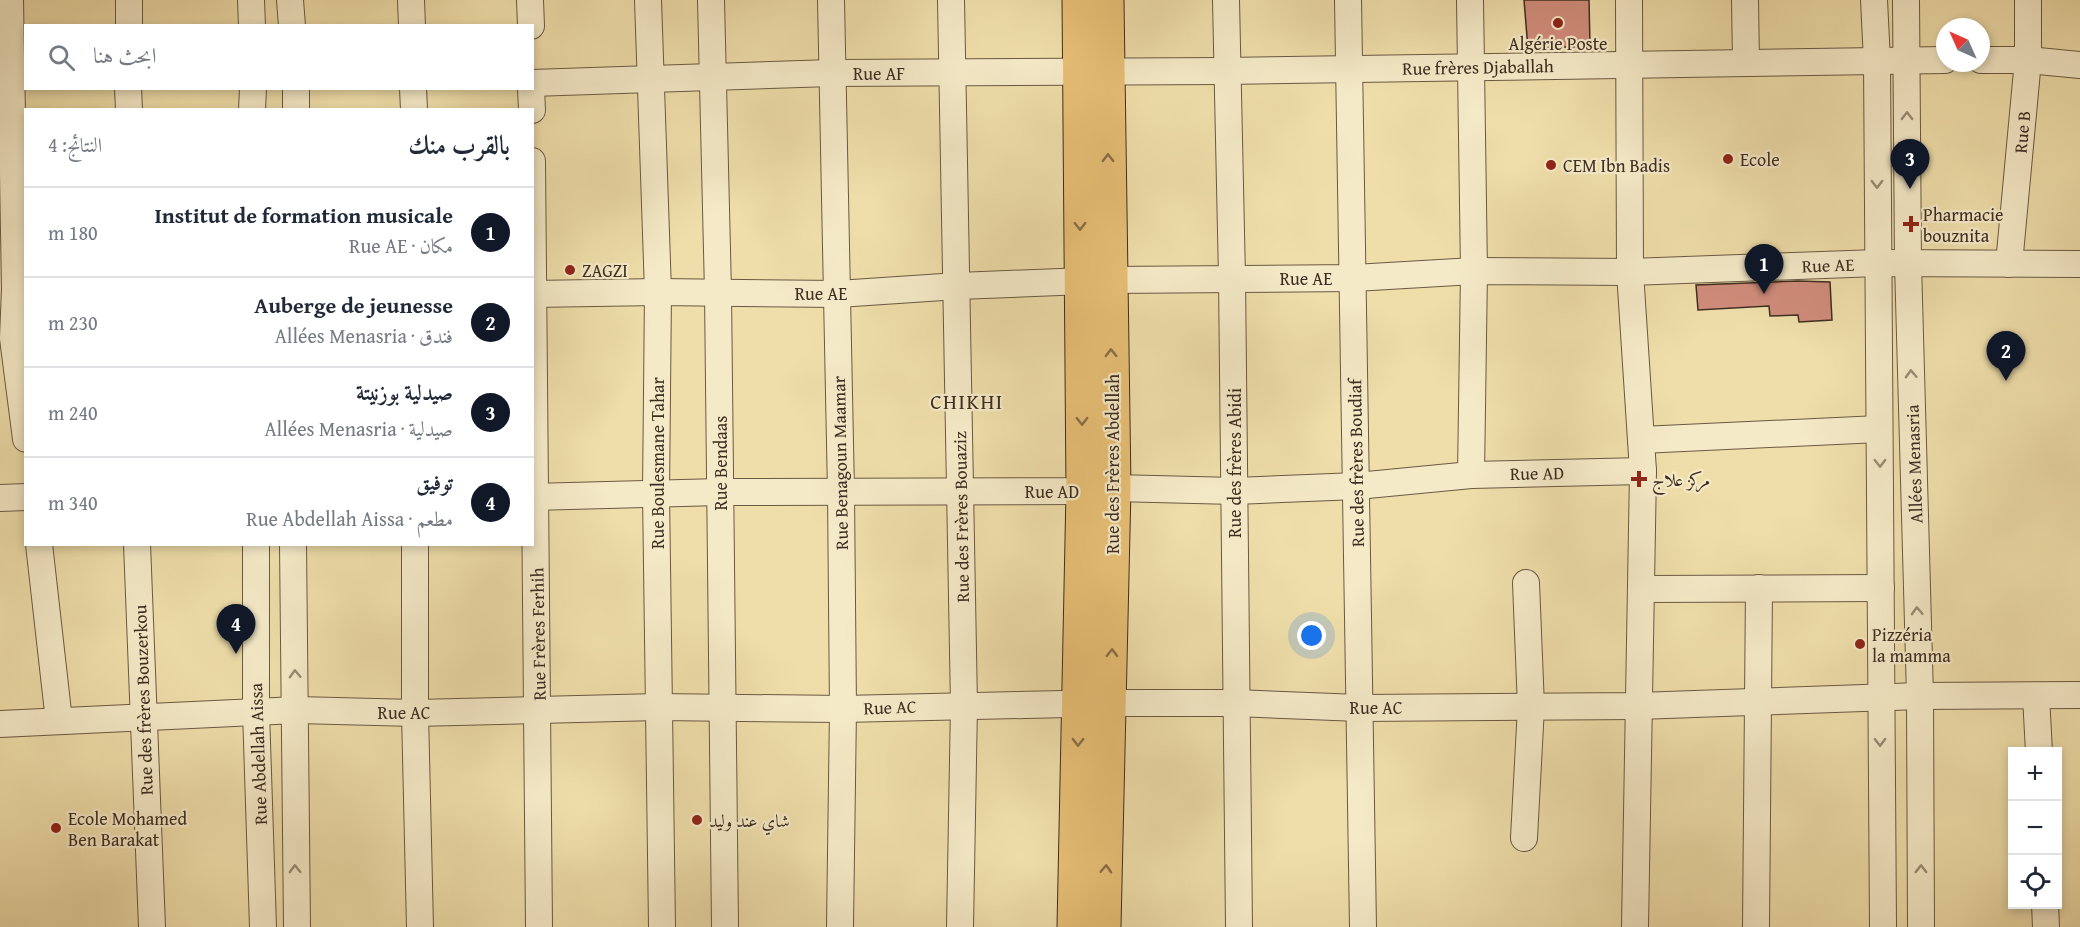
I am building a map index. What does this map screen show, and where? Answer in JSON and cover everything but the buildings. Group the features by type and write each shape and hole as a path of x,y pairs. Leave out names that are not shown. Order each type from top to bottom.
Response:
{"main road":[{"name":"Rue des Frères Abdellah","path":"1079,0 1093,70 1098,490 1095,703 1104,927"},
{"name":"Rue des Frères Abdellah","path":"1093,70 1107,0"},
{"name":"Rue des Frères Abdellah","path":"1074,927 1095,703"}],"street":[{"path":"10,0 13,289 6,327 24,428"},
{"path":"129,0 129,24"},
{"path":"251,0 252,24"},
{"path":"290,0 292,24"},
{"path":"411,0 412,24"},
{"path":"530,0 531,24"},
{"name":"Rue Boulesmane Tahar","path":"648,0 658,292 656,493 662,927"},
{"name":"Rue Bendaas","path":"711,0 718,292 725,927"},
{"name":"Rue Benagoun Maamar","path":"831,0 841,492 843,709 840,927"},
{"name":"Rue des Frères Bouaziz","path":"951,0 964,705 960,927"},
{"name":"Rue des frères Abidi","path":"1226,0 1235,491 1235,703 1239,927"},
{"name":"Rue des frères Boudiaf","path":"1348,0 1363,927"},
{"path":"1470,0 1474,271 1471,475"},
{"path":"1629,0 1630,272 1643,471 1635,927"},
{"path":"1745,0 1746,63"},
{"path":"1874,0 1877,61 1883,927"},
{"name":"Allées Menasria","path":"1906,0 1908,264 1920,696 1921,927"},
{"name":"Rue B","path":"2009,264 2028,60 2028,0"},
{"name":"Rue frères Djaballah","path":"1226,71 1936,60"},
{"path":"1990,60 2028,60 2080,65"},
{"name":"Rue AF","path":"534,83 650,77 832,73 1226,71"},
{"path":"128,90 129,108"},
{"path":"252,108 253,90"},
{"path":"296,90 296,108"},
{"path":"413,90 414,108"},
{"path":"531,90 532,108"},
{"name":"Rue AE","path":"534,293 838,294 958,286 1095,281 1354,278 1474,271 1630,272 1878,263 2080,264"},
{"name":"Rue Frères Ferhih","path":"534,293 539,927"},
{"path":"1641,440 1879,429"},
{"name":"Rue AD","path":"534,497 720,492 1235,491 1357,486 1471,475 1643,471"},
{"path":"0,498 24,496"},
{"path":"39,546 59,721"},
{"name":"Rue des frères Bouzerkou","path":"137,546 152,927"},
{"name":"Rue Abdellah Aissa","path":"256,546 256,711 263,927"},
{"path":"293,546 297,710 294,810 297,927"},
{"path":"416,546 415,713 420,927"},
{"path":"1524,838 1531,707 1526,583"},
{"path":"1756,927 1759,588"},
{"path":"1642,589 1881,588"},
{"name":"Rue AC","path":"0,724 297,710 415,713 658,707 843,709 1095,703 1235,703 1360,708 1531,707 1638,706 1920,696 2080,695"},
{"path":"2036,696 2039,747"},
{"path":"2045,909 2046,927"}],"place":[{"name":"Algérie Poste","path":"1558,23"},
{"name":"Ecole","path":"1728,159"},
{"name":"CEM Ibn Badis","path":"1551,165"},
{"name":"صيدلية بوزنيتة","path":"1910,189"},
{"name":"Pharmacie bouznita","path":"1911,224"},
{"name":"ZAGZI","path":"570,270"},
{"name":"Institut de formation musicale","path":"1764,294"},
{"name":"Auberge de jeunesse","path":"2006,381"},
{"name":"مركز علاج","path":"1639,479"},
{"name":"Pizzéria la mamma","path":"1860,644"},
{"name":"توفيق","path":"236,654"},
{"name":"شاي عند وليد","path":"697,820"},
{"name":"Ecole Mohamed Ben Barakat","path":"56,828"}],"district":[{"name":"CHIKHI","path":"967,401"}]}
